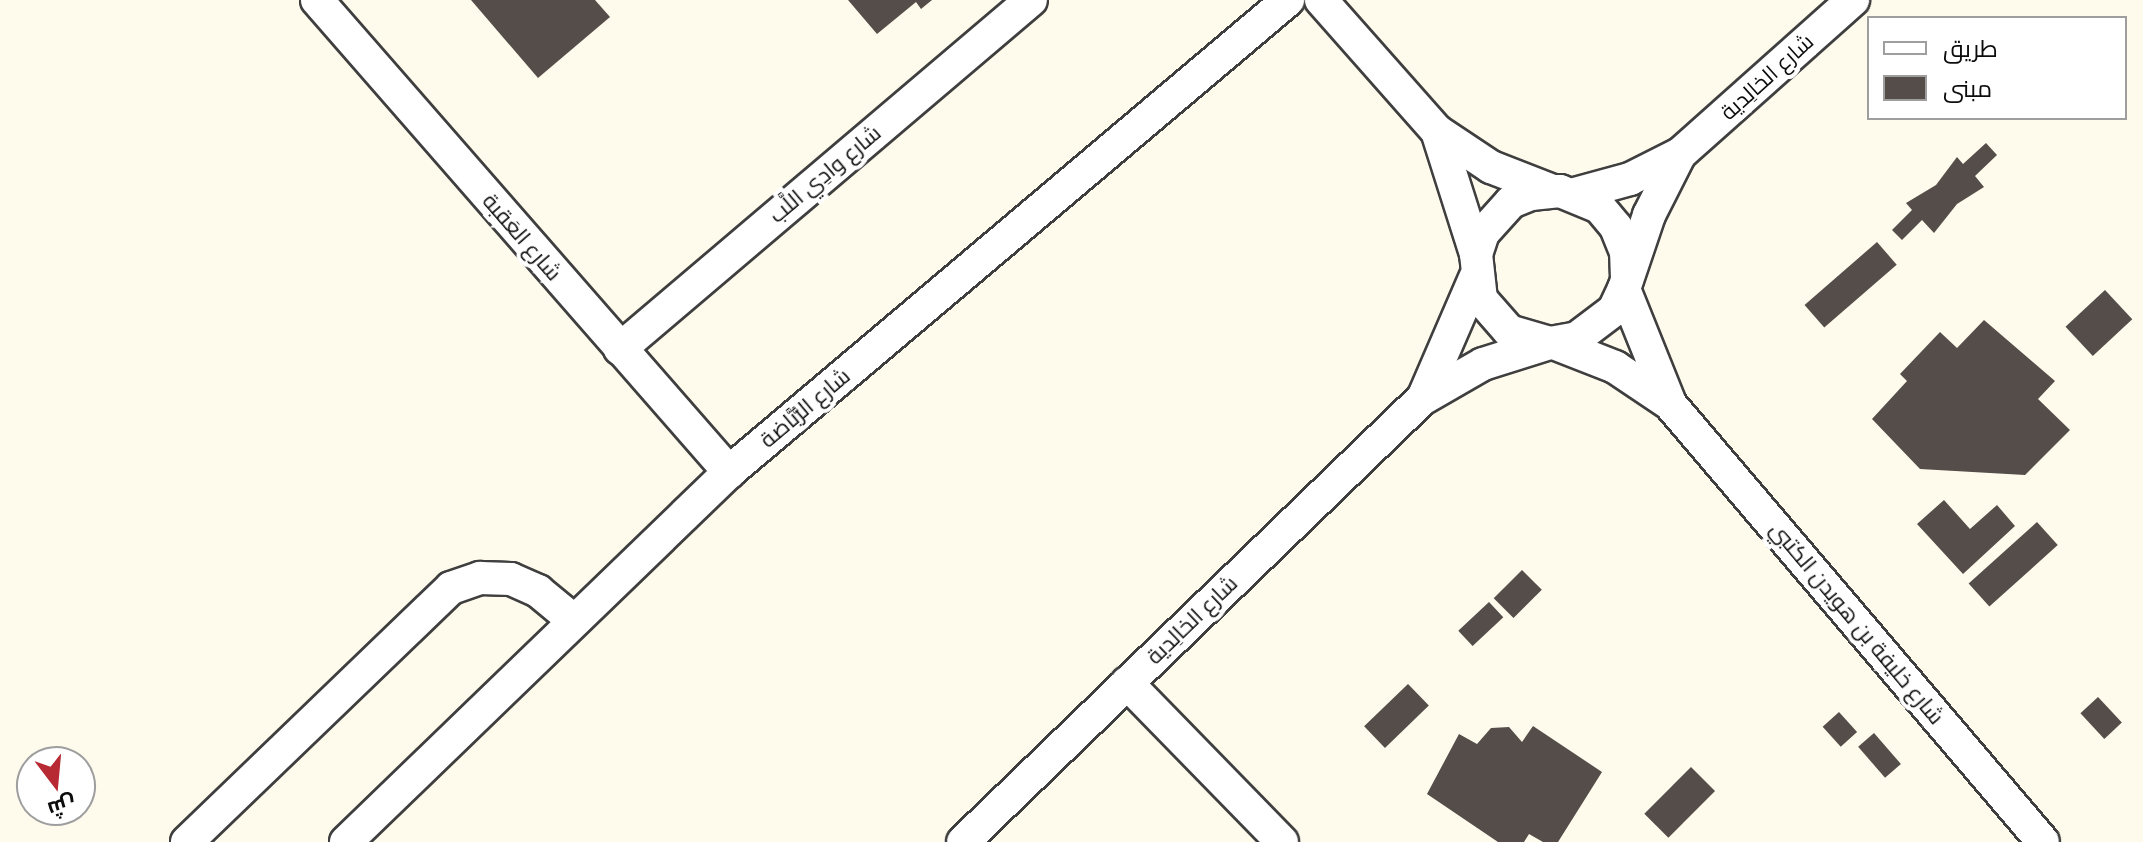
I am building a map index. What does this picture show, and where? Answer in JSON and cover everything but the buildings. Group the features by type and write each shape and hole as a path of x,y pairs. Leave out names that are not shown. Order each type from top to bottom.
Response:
{"street":[{"name":"شارع العَقبة","path":"317,0 729,472"},
{"name":"شارع وادِي اللَّب","path":"620,349 1031,0"},
{"name":"شارع الرُّبَّاضة","path":"346,842 729,472 1288,0"},
{"path":"1321,0 1437,131 1491,167 1599,207 1616,227 1626,252 1626,284 1598,327 1552,343 1509,331 1481,299 1476,266 1437,131"},
{"name":"شارع الخالِدية","path":"1564,193 1630,179 1680,154 1853,0"},
{"name":"شارع الخالِدية","path":"1626,284 1649,215 1680,154"},
{"path":"1476,266 1483,233 1511,202 1564,193"},
{"name":"شارع الخالِدية","path":"1422,399 1452,340 1476,266"},
{"name":"شارع خليفة بن هويدن الكتبي","path":"1626,284 1670,404"},
{"name":"شارع الخالِدية","path":"963,842 1422,399 1483,364 1552,343"},
{"name":"شارع خليفة بن هويدن الكتبي","path":"1552,343 1615,367 1670,404 2043,842"},
{"path":"187,842 451,588 480,578 511,579 538,591 573,620"},
{"path":"1127,683 1282,842"}]}
